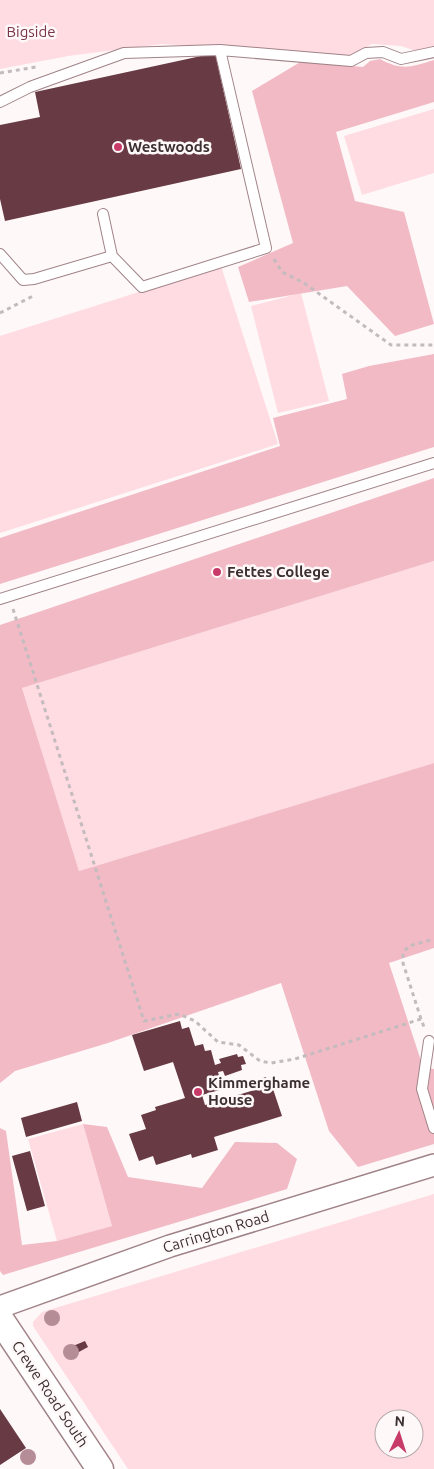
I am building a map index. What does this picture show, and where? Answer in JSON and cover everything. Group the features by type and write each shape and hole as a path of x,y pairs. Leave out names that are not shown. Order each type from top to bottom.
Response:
{"street":[{"name":"Carrington Road","path":"0,1306 170,1246 434,1165"},
{"name":"Crewe Road South","path":"0,1319 100,1469"}],"lane":[{"path":"103,214 112,256 142,287 266,248 220,50"},
{"path":"0,102 30,87 124,53 220,50 351,61 366,53 382,52 401,60 434,52"},
{"path":"0,254 23,280 112,256"},
{"path":"4,598 434,463"},
{"path":"429,1041 422,1089 434,1128"}],"path":[{"path":"266,248 282,272 304,283 391,344 434,345"},
{"path":"4,598 144,1021 179,1014 195,1021 218,1042 238,1045 260,1061 271,1063 295,1059 421,1019"},
{"path":"429,1041 403,963 402,953 410,946 434,939"}],"green space":[{"name":"Bigside","path":"0,0 434,0 434,47 419,52 401,46 372,44 348,56 162,44 68,56 0,69"},
{"path":"434,109 434,173 362,195 344,136"},
{"path":"221,266 278,444 0,533 0,336"},
{"path":"301,293 329,401 278,413 251,306"},
{"path":"434,561 434,763 79,871 22,688"},
{"path":"83,1124 112,1226 57,1241 28,1139"},
{"path":"434,1194 434,1469 128,1469 33,1326 33,1322 42,1312"}],"shaded area":[{"path":"380,59 394,65 407,67 434,60 434,102 336,132 355,201 404,212 434,324 395,336 347,286 249,302 238,267 293,243 252,91 302,61 363,67 370,61"},
{"path":"434,354 434,447 0,584 0,538 280,446 273,418 347,399 342,374 369,366"},
{"path":"434,478 434,561 22,688 79,871 434,763 434,948 389,963 423,1067 434,1069 434,1144 358,1167 329,1131 281,983 108,1043 15,1071 0,1083 0,625"},
{"path":"83,1124 107,1127 128,1177 202,1188 235,1142 277,1143 297,1159 287,1189 3,1275 0,1271 0,1128 6,1131 22,1245 57,1241 112,1226"}],"building":[{"name":"Westwoods","path":"215,53 241,169 5,221 0,199 0,125 40,117 35,92"},
{"name":"Kimmerghame House","path":"180,1021 182,1029 189,1027 195,1046 203,1044 205,1051 211,1050 215,1065 221,1063 219,1059 237,1054 238,1057 243,1056 246,1064 241,1065 242,1070 225,1076 223,1071 218,1072 223,1089 202,1095 205,1105 258,1089 255,1081 266,1077 269,1087 272,1086 282,1116 214,1137 218,1150 192,1158 191,1154 156,1165 153,1156 139,1161 129,1134 146,1129 141,1115 156,1110 155,1107 185,1098 173,1062 144,1071 132,1035"},
{"path":"77,1102 82,1121 26,1137 21,1118"},
{"path":"30,1151 45,1206 27,1211 12,1156"},
{"path":"85,1341 88,1347 77,1353 73,1346"},
{"path":"0,1409 26,1448 0,1465"}],"place":[{"name":"Westwoods","path":"118,147"},
{"name":"Fettes College","path":"217,572"},
{"name":"Kimmerghame House","path":"198,1092"}]}
